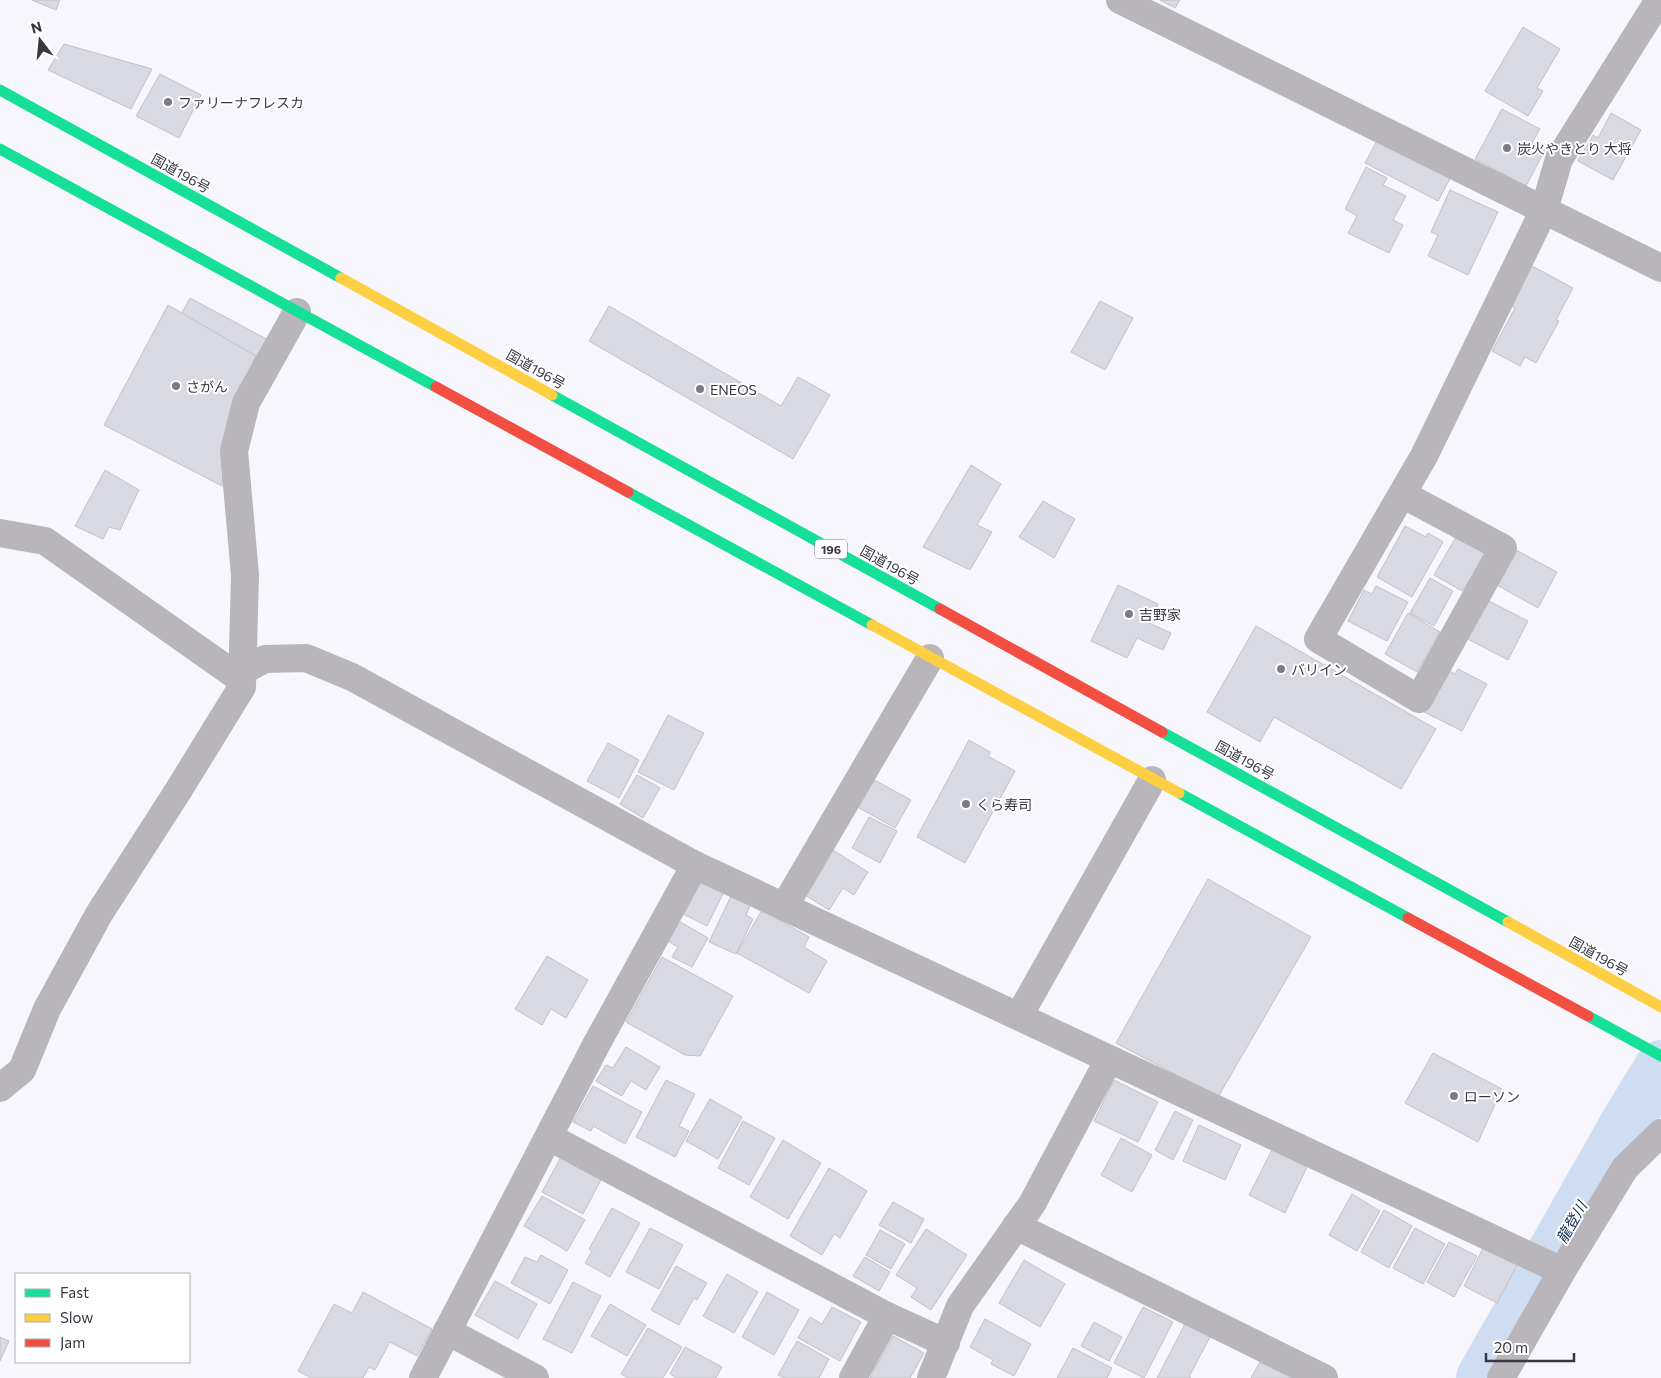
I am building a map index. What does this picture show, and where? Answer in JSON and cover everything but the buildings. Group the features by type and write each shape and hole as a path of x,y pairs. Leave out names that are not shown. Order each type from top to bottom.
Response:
{"highway":[{"name":"国道196号","path":"0,90 1661,1007"},
{"path":"0,150 1661,1056"}],"street":[{"path":"1120,0 1661,268"},
{"path":"1402,494 1503,548 1418,699 1318,639 1424,456 1544,210 1559,159 1659,0"},
{"path":"0,1088 22,1070 47,1009 99,914 178,792 242,687 245,575 234,451 246,403 297,312"},
{"path":"0,534 45,541 235,675 265,659 306,658 352,677 695,865 1562,1271"},
{"path":"784,907 930,658"},
{"path":"1019,1016 1152,780"},
{"path":"423,1378 596,1045 695,865"},
{"path":"931,1378 960,1306 1032,1204 1109,1059"},
{"path":"1500,1378 1625,1168 1661,1133"},
{"path":"548,1137 887,1316 946,1344"},
{"path":"1016,1226 1324,1378"},
{"path":"854,1378 887,1316"},
{"path":"447,1331 535,1378"}],"waterway":[{"name":"龍登川","path":"1482,1378 1628,1120 1661,1066"}],"traffic: fast":[{"path":"0,90 341,278"},
{"path":"0,149 436,387"},
{"path":"552,395 940,609"},
{"path":"628,492 872,625"},
{"path":"1162,732 1508,922"},
{"path":"1179,793 1408,918"},
{"path":"1588,1016 1661,1056"}],"traffic: slow":[{"path":"341,278 552,395"},
{"path":"872,625 1179,793"},
{"path":"1508,922 1661,1007"}],"traffic: jam":[{"path":"436,387 628,492"},
{"path":"940,609 1162,732"},
{"path":"1408,918 1588,1016"}],"place":[{"name":"ファリーナフレスカ","path":"168,102"},
{"name":"炭火やきとり 大将","path":"1507,148"},
{"name":"さがん","path":"176,386"},
{"name":"ENEOS","path":"700,389"},
{"name":"吉野家","path":"1129,614"},
{"name":"バリイン","path":"1281,669"},
{"name":"くら寿司","path":"966,804"},
{"name":"ローソン","path":"1454,1096"}]}
